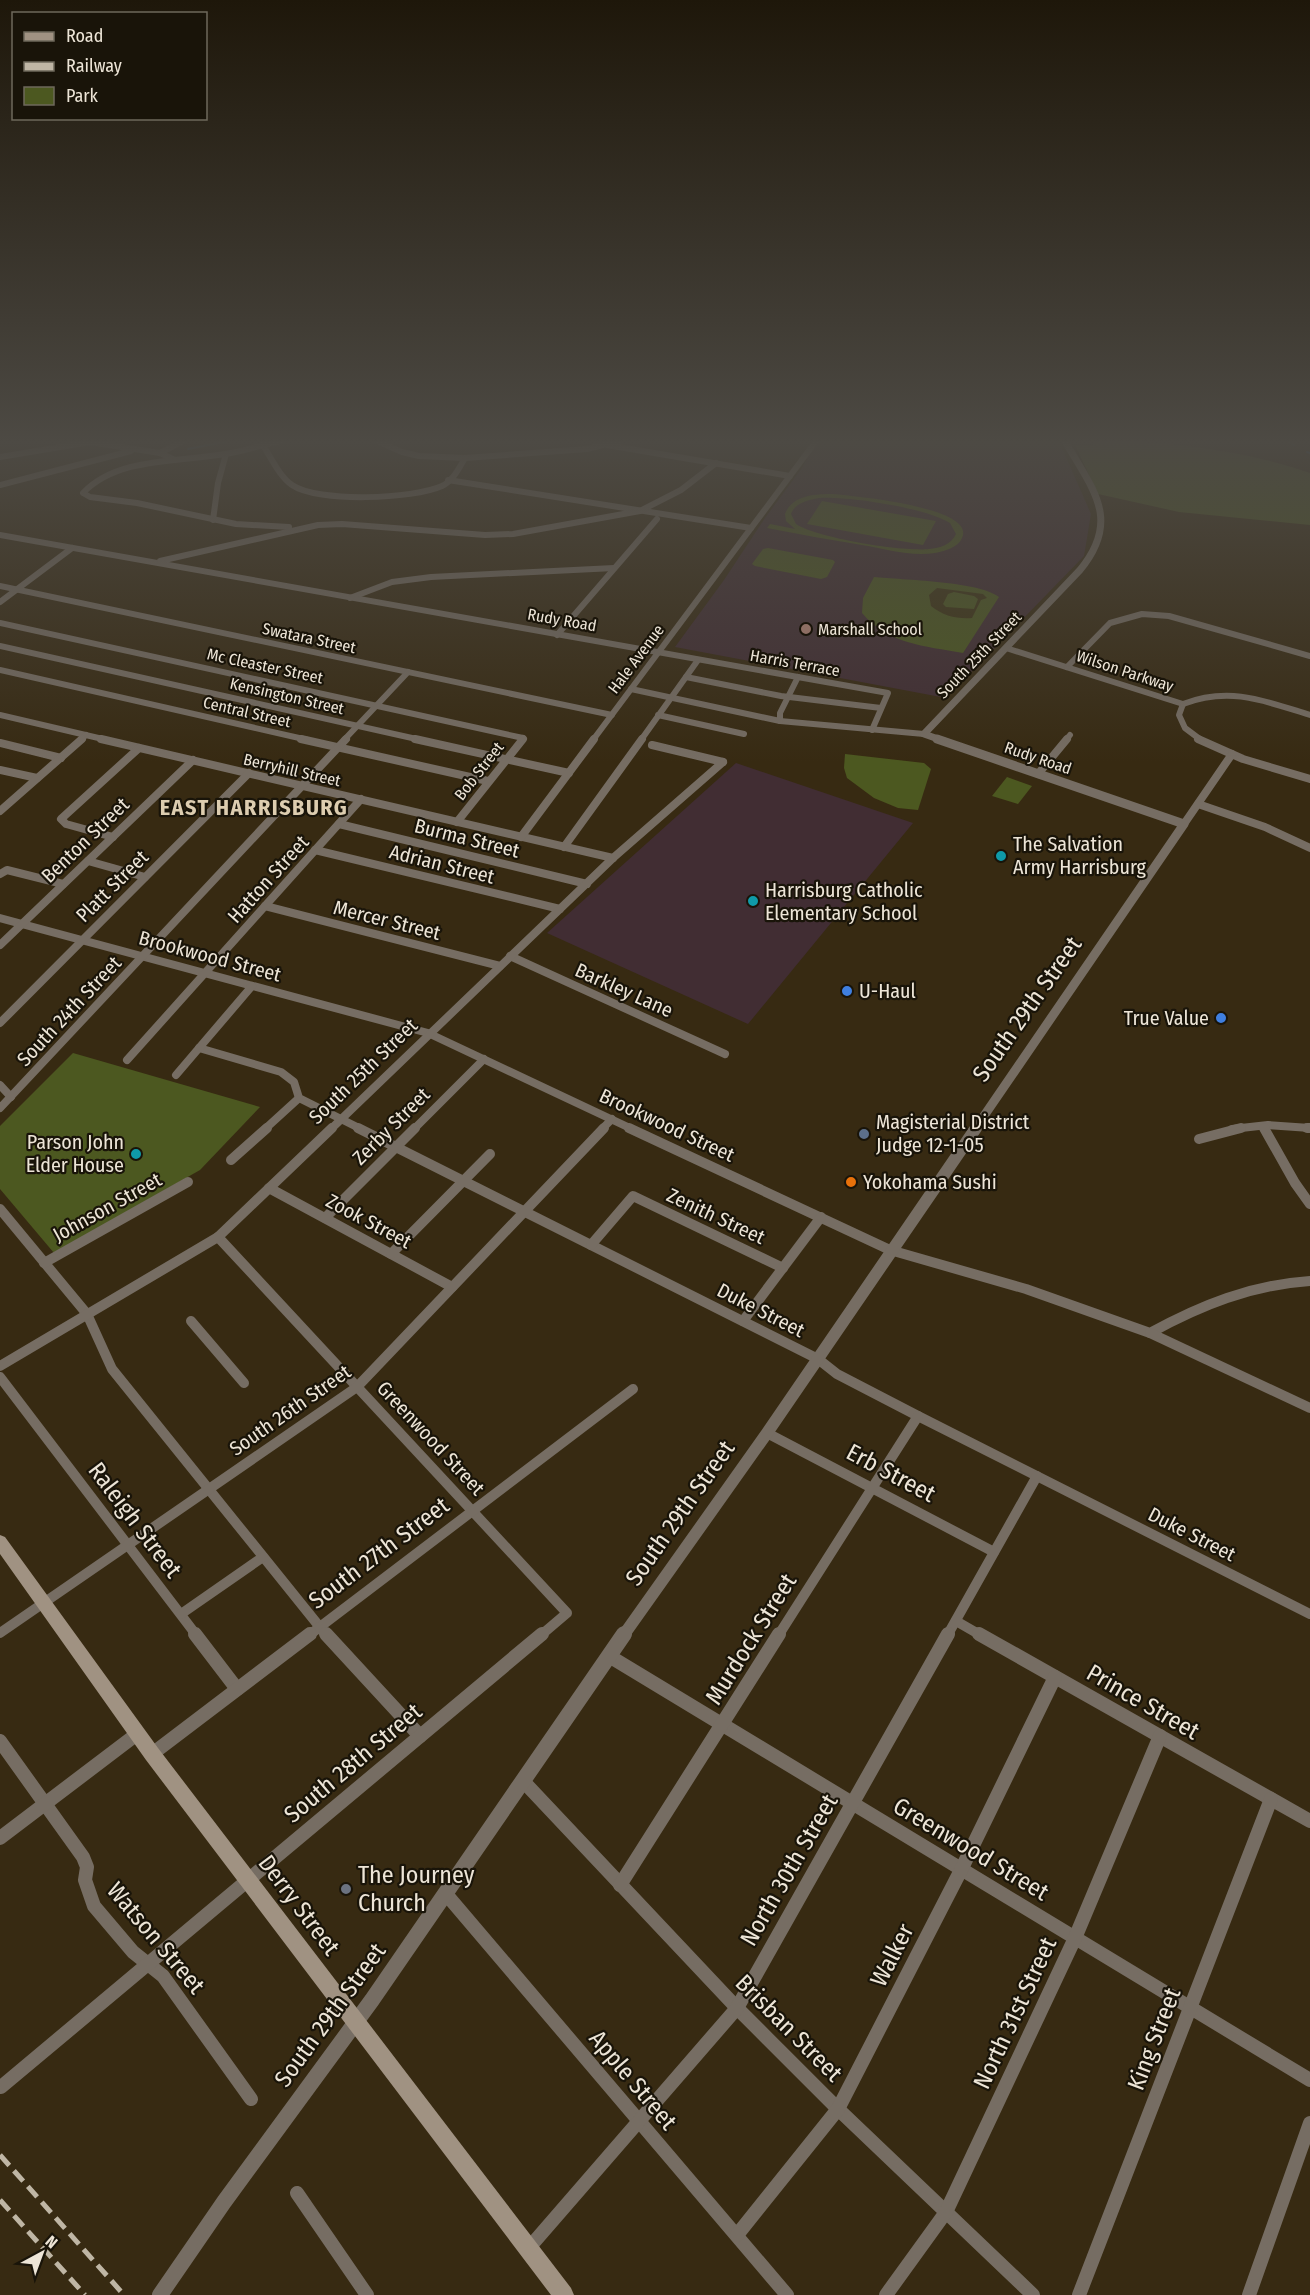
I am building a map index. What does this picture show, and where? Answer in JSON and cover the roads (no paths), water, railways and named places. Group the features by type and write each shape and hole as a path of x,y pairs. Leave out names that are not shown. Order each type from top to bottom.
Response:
{"main road":[{"name":"Derry Street","path":"0,1542 137,1734 564,2295"}],"street":[{"path":"0,602 72,548"},
{"name":"Rudy Road","path":"73,548 658,652"},
{"path":"155,562 214,548"},
{"path":"557,635 631,548"},
{"name":"Hale Avenue","path":"521,837 735,548"},
{"name":"South 25th Street","path":"924,734 1080,570 1096,548"},
{"path":"350,598 392,582 431,577 614,568"},
{"name":"Swatara Street","path":"0,586 612,715"},
{"path":"1067,667 1110,623 1129,615 1142,614 1169,616 1310,656"},
{"name":"Mc Cleaster Street","path":"0,622 524,738"},
{"name":"Kensington Street","path":"0,646 569,773"},
{"name":"Wilson Parkway","path":"1006,648 1183,704 1179,715 1184,727 1199,740 1232,754 1310,779"},
{"name":"Harris Terrace","path":"658,652 888,693 881,708"},
{"path":"564,847 698,660"},
{"name":"Central Street","path":"0,670 488,780"},
{"name":"South 24th Street","path":"0,1108 408,672"},
{"path":"686,677 789,697 881,708 872,730"},
{"path":"780,721 780,713 798,677"},
{"name":"Rudy Road","path":"631,689 780,721 924,734 1184,824"},
{"path":"1183,704 1206,694 1223,692 1243,694 1310,715"},
{"name":"Berryhill Street","path":"0,715 614,858"},
{"path":"658,715 744,734"},
{"path":"0,811 86,735"},
{"path":"1038,774 1070,735"},
{"name":"Bob Street","path":"456,822 524,738"},
{"path":"0,743 61,758"},
{"name":"South 25th Street","path":"4,1364 218,1237 428,1033 614,858 723,762 652,745"},
{"path":"112,837 66,824 61,819 139,748"},
{"name":"South 29th Street","path":"160,2295 255,2159 356,2022 524,1782 609,1656 818,1359 890,1250 1232,754"},
{"name":"Benton Street","path":"0,945 193,760"},
{"path":"0,770 38,778"},
{"name":"Platt Street","path":"0,1023 249,773"},
{"path":"0,799 11,802"},
{"name":"Hatton Street","path":"127,1060 361,799"},
{"path":"1198,804 1265,827 1310,848"},
{"name":"Burma Street","path":"339,824 587,884"},
{"name":"Adrian Street","path":"315,850 560,909"},
{"path":"88,861 145,877"},
{"path":"0,874 7,870 63,884"},
{"name":"Mercer Street","path":"265,906 500,966"},
{"name":"Brookwood Street","path":"0,918 428,1033 890,1250 1026,1289 1150,1333 1310,1408"},
{"name":"Barkley Lane","path":"510,956 725,1054"},
{"path":"176,1075 252,986"},
{"path":"199,1048 276,1071 290,1078 298,1087 299,1098 231,1160"},
{"name":"Zerby Street","path":"325,1218 484,1059"},
{"path":"0,1085 11,1097"},
{"name":"Duke Street","path":"299,1098 818,1359 837,1374 918,1416 1310,1614"},
{"name":"South 26th Street","path":"0,1634 357,1387 612,1119"},
{"path":"1200,1139 1216,1131 1291,1126 1310,1128"},
{"path":"1264,1127 1295,1183 1310,1204"},
{"path":"391,1254 490,1154"},
{"name":"Johnson Street","path":"44,1263 188,1182"},
{"name":"Zook Street","path":"269,1188 452,1287"},
{"name":"Zenith Street","path":"591,1245 633,1196 783,1268"},
{"path":"0,1209 87,1314 112,1369 319,1627 420,1736"},
{"path":"743,1321 821,1218"},
{"name":"Greenwood Street","path":"218,1237 567,1613"},
{"path":"1150,1333 1224,1296 1255,1287 1310,1281"},
{"path":"191,1321 244,1383"},
{"path":"0,1352 4,1364"},
{"name":"Raleigh Street","path":"0,1377 237,1689"},
{"name":"South 27th Street","path":"152,1754 633,1389"},
{"name":"Murdock Street","path":"620,1885 918,1416"},
{"name":"Erb Street","path":"767,1432 994,1552"},
{"name":"North 30th Street","path":"528,2249 640,2123 737,2008 1037,1476"},
{"path":"181,1614 263,1557"},
{"name":"South 28th Street","path":"1,2087 567,1613"},
{"name":"Prince Street","path":"956,1621 1310,1821"},
{"name":"Greenwood Street","path":"609,1656 1310,2080"},
{"name":"Walker","path":"737,2235 838,2109 961,1870 1055,1677"},
{"path":"0,1838 137,1734"},
{"name":"North 31st Street","path":"886,2295 946,2212 1075,1938 1160,1736"},
{"name":"Watson Street","path":"0,1741 83,1857 87,1867 87,1887 94,1906 147,1965 163,1976 251,2099"},
{"name":"Brisban Street","path":"524,1782 737,2008 838,2109 1033,2295"},
{"name":"King Street","path":"1079,2295 1271,1799"},
{"name":"Apple Street","path":"446,1894 787,2295"},
{"path":"1249,2295 1310,2123"},
{"path":"297,2193 368,2295"}],"railway":[{"path":"0,2155 124,2295"},
{"path":"0,2200 85,2295"}],"place":[{"name":"Marshall School","path":"806,629"},
{"name":"The Salvation Army Harrisburg","path":"1001,856"},
{"name":"Harrisburg Catholic Elementary School","path":"753,901"},
{"name":"U-Haul","path":"847,991"},
{"name":"True Value","path":"1221,1018"},
{"name":"Magisterial District Judge 12-1-05","path":"864,1134"},
{"name":"Parson John Elder House","path":"136,1154"},
{"name":"Yokohama Sushi","path":"851,1182"},
{"name":"The Journey Church","path":"346,1889"}],"district":[{"name":"EAST HARRISBURG","path":"254,807"}]}
